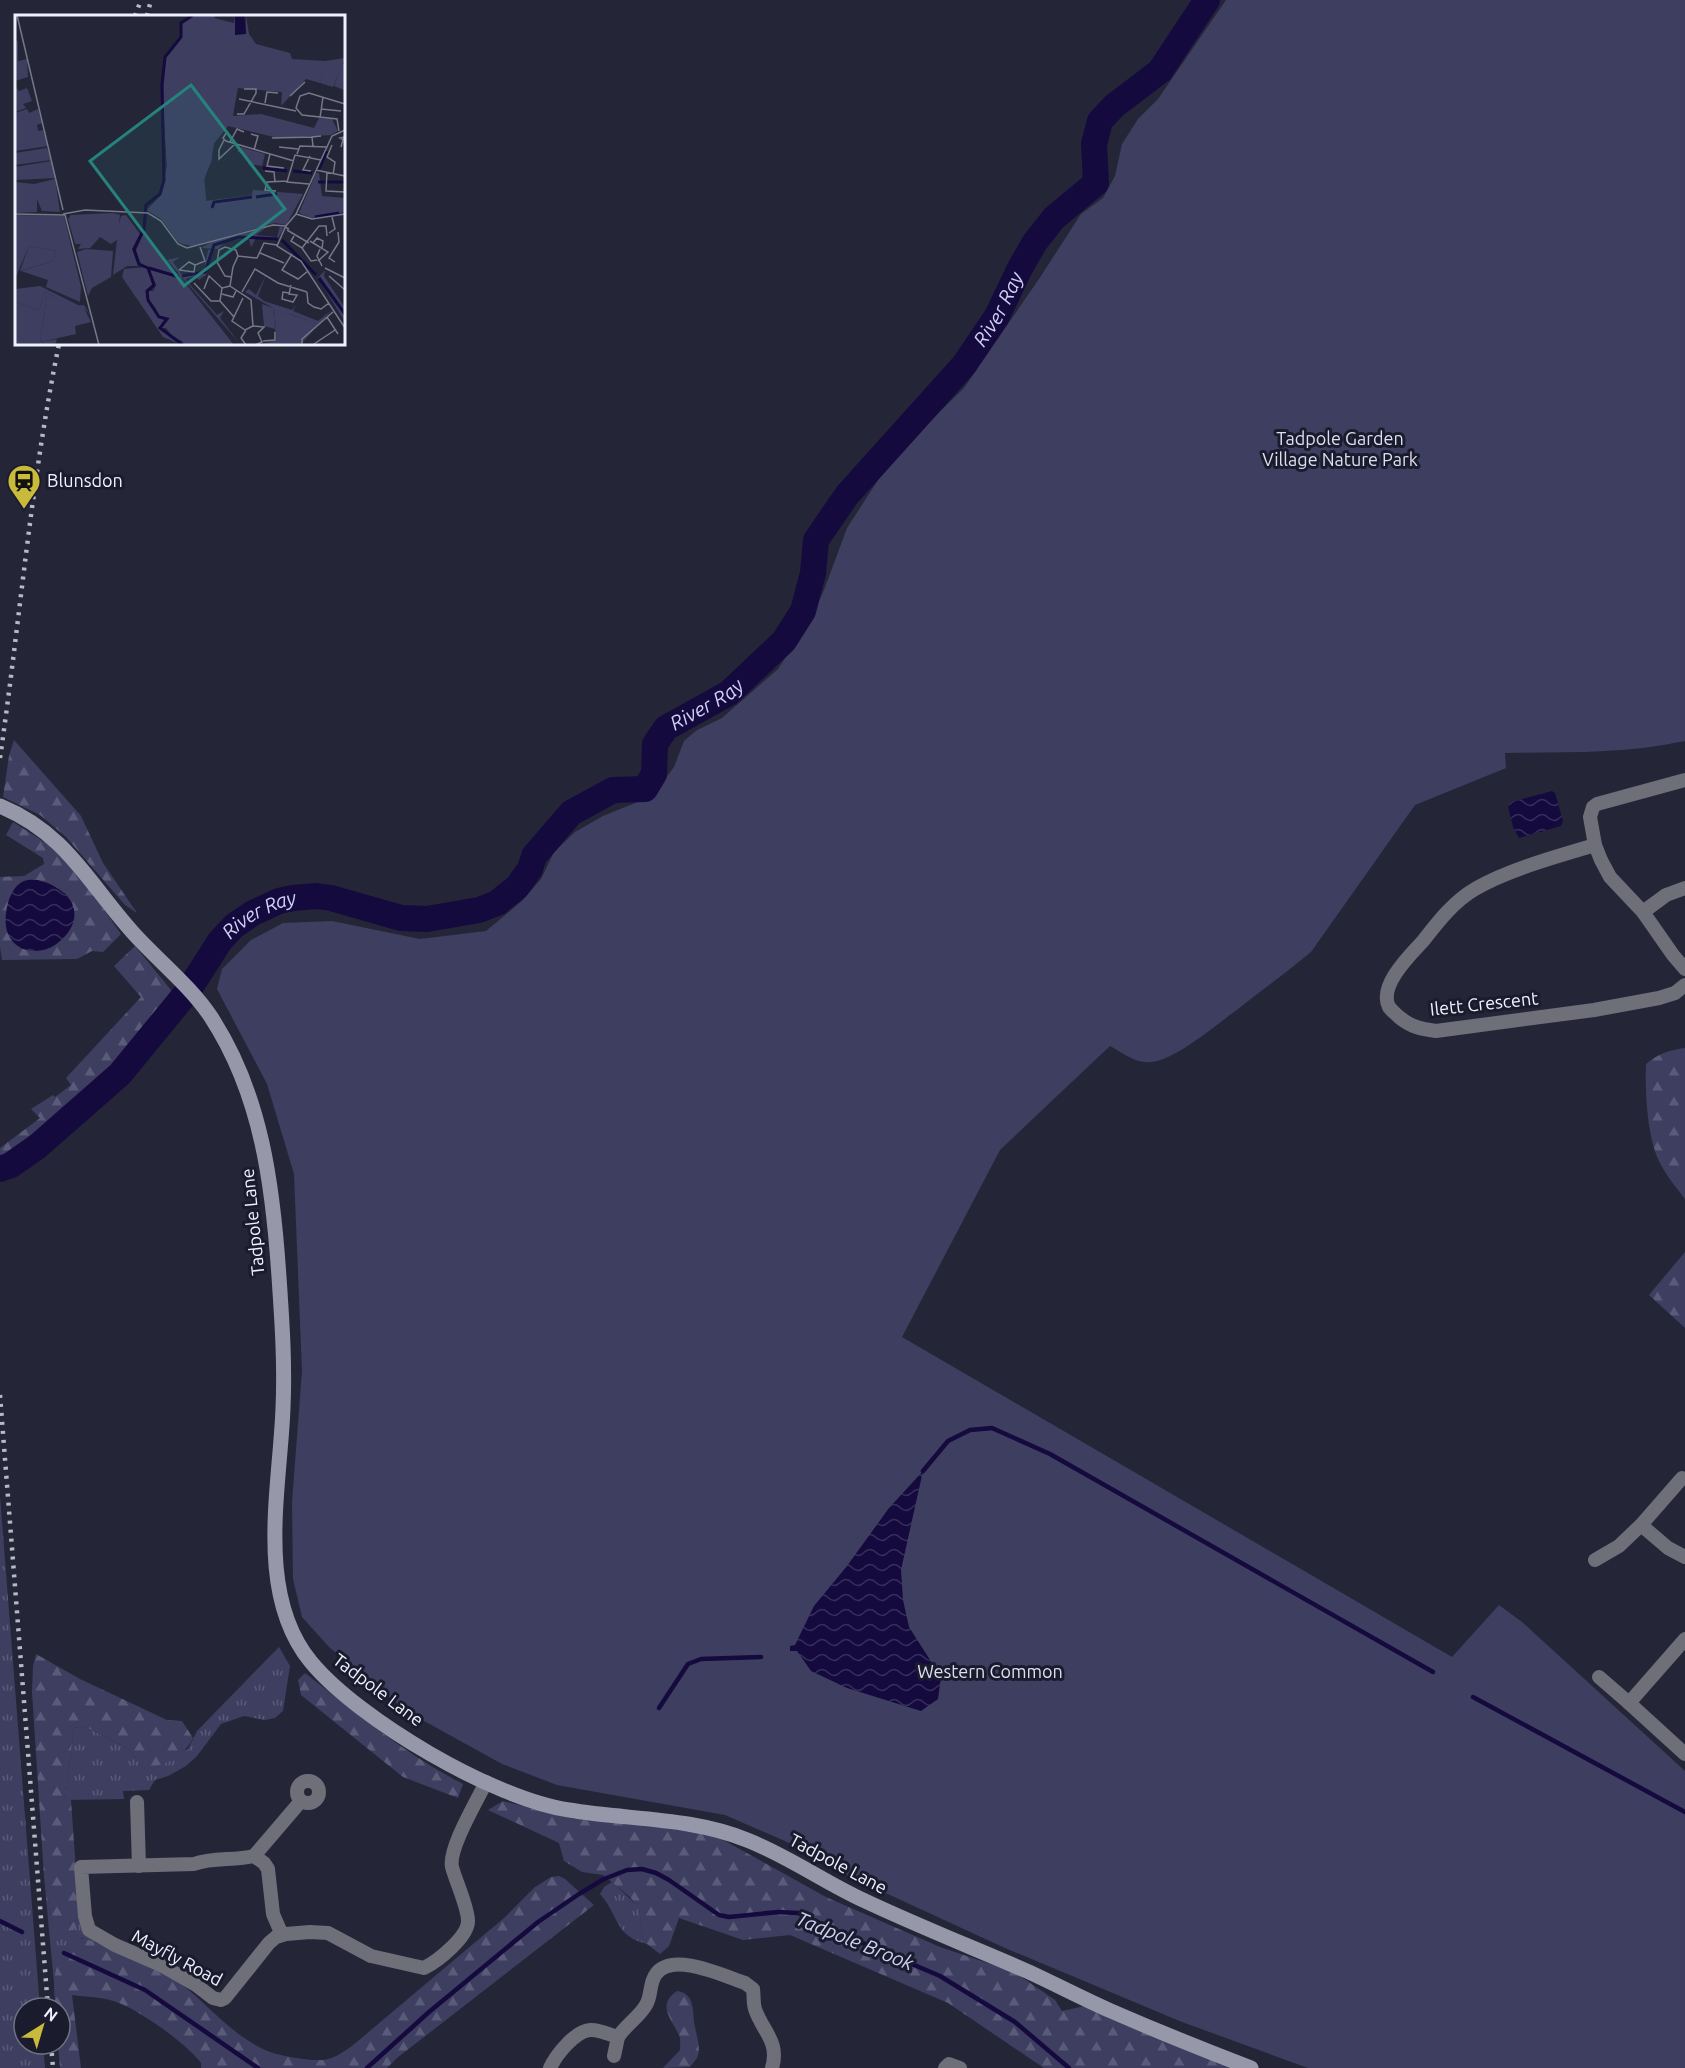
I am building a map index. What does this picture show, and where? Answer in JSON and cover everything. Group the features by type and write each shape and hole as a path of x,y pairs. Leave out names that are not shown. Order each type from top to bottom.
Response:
{"street":[{"path":"1685,780 1597,804 1593,807 1590,817 1595,845 1610,877 1643,912 1685,969"},
{"name":"Tadpole Lane","path":"6,808 45,831 71,855 124,923 209,1015 234,1059 251,1102 265,1151 273,1203 281,1302 284,1371 275,1555 277,1583 289,1624 304,1653 319,1671 339,1690 408,1740 486,1782 532,1802 552,1807 695,1825 746,1839 856,1897 908,1921 1156,2030 1251,2068"},
{"name":"Ilett Crescent","path":"1595,845 1492,881 1473,890 1456,903 1392,978 1387,997 1389,1008 1407,1024 1417,1029 1436,1031 1594,1010 1650,1000 1667,996 1685,985"},
{"path":"1643,912 1665,895 1685,888"},
{"path":"1594,1560 1619,1546 1641,1525 1682,1478"},
{"path":"1641,1525 1668,1548 1685,1557"},
{"path":"1629,1703 1685,1639"},
{"path":"1599,1677 1685,1754"},
{"path":"254,1856 268,1869 273,1914 282,1935 328,1933 371,1956 420,1968 426,1967 461,1938 467,1928 468,1918 451,1859 486,1782"},
{"path":"137,1802 140,1866 194,1864 254,1856 301,1801"},
{"name":"Mayfly Road","path":"140,1866 81,1867 85,1916 89,1930 121,1948 161,1965 196,1985 216,2000 223,2000 269,1943 282,1935"},
{"path":"614,2056 618,2037 645,2008 651,1997 653,1980 658,1971 676,1964 690,1965 745,1983 753,1989 756,2012 768,2031 774,2050 771,2068"},
{"path":"550,2068 576,2036 585,2031 594,2030 618,2037"},
{"path":"945,2068 949,2064 960,2068"}],"green space":[{"name":"Tadpole Garden Village Nature Park","path":"1226,0 1685,0 1685,741 1618,750 1505,753 1506,768 1415,805 1311,952 1208,1032 1173,1055 1146,1062 1130,1058 1110,1046 1000,1150 902,1337 1452,1657 1499,1605 1522,1622 1685,1771 1685,2068 1308,2068 1182,2022 1005,1948 829,1867 787,1842 725,1815 557,1785 502,1764 406,1711 329,1647 302,1617 293,1579 292,1502 302,1371 294,1174 267,1084 217,989 222,969 251,940 283,923 332,921 420,939 486,931 522,901 541,879 554,852 575,832 603,816 640,801 657,790 674,767 684,741 697,730 722,718 778,669 811,618 847,528 880,477 919,432 964,388 1081,214 1103,198 1115,176 1122,144 1138,119 1158,99"},
{"path":"14,740 81,816 103,863 137,913 125,905 66,837 40,815 3,797 9,756"},
{"path":"13,822 51,846 75,868 121,934 103,952 92,951 77,959 2,960 0,877 24,876 44,864 43,858 6,835","holes":["65,893 74,912 72,925 22,949 11,938 7,926 10,897"]},
{"path":"135,946 171,990 168,1005 99,1082 16,1153 0,1161 0,1148 40,1118 31,1109 53,1095 55,1097 71,1085 66,1078 141,997 114,966"},
{"path":"1685,1048 1685,1199 1664,1171 1655,1151 1648,1113 1646,1064 1664,1053"},
{"path":"1685,1252 1685,1328 1649,1295"},
{"path":"0,1496 39,1996 12,1996 12,2056 44,2056 45,2068 0,2068"},
{"path":"279,1647 290,1666 283,1711 275,1718 265,1720 244,1716 221,1724 197,1756 186,1766 155,1780 149,1790 123,1791 124,1799 65,1800 74,1728 84,1726 129,1749 144,1769 188,1749 197,1731"},
{"path":"36,1654 80,1679 167,1720 182,1721 193,1738 184,1751 173,1760 144,1769 129,1749 84,1726 74,1728 65,1800 71,1800 79,1915 74,1930 63,1932 53,1929 44,1877 32,1692"},
{"path":"305,1673 401,1746 463,1784 458,1798 403,1777 301,1695 298,1680"},
{"path":"503,1801 569,1818 667,1826 716,1836 826,1897 940,1947 1014,1972 1055,2000 1062,2011 1089,2005 1233,2068 1044,2068 948,2003 790,1935 743,1940 679,1918 669,1946 660,1954 643,1941 639,1908 630,1897 603,1875 582,1872 564,1861 559,1843 488,1810"},
{"path":"559,1876 565,1879 594,1905 387,2068 201,2068 201,2063 186,2047 129,2007 102,1998 72,1995 81,2068 60,2068 59,2056 72,2056 72,1996 55,1996 54,1979 64,1951 68,1945 78,1939 91,1940 168,1974 240,2035 265,2050 294,2058 323,2060 335,2057 352,2046 504,1918 535,1887 551,1877"},
{"path":"44,1877 53,1928 79,1915 90,1938 98,1943 81,1938 54,1983"},
{"path":"612,1882 639,1907 643,1940 647,1944 628,1936 600,1894 604,1887"},
{"path":"677,1991 683,1992 690,1999 699,2052 690,2067 663,2068 680,2050 680,2037 667,2007 667,2002"}],"water":[{"path":"1552,791 1555,793 1563,821 1561,826 1519,838 1513,827 1508,807 1511,802"},
{"path":"26,880 38,880 61,890 73,906 74,916 72,926 66,935 55,945 36,951 22,948 12,940 6,928 6,912 10,896 18,884"},
{"path":"923,1471 901,1570 903,1600 909,1627 941,1677 938,1699 921,1711 847,1688 811,1671 797,1651 790,1651 790,1646 795,1645 814,1606 847,1566 889,1508"}],"waterway":[{"name":"River Ray","path":"0,1169 11,1165 38,1146 120,1074 188,991 220,941 234,926 253,913 279,901 317,896 401,918 427,919 479,910 497,903 517,887 530,869 534,856 571,813 613,790 645,789 654,774 655,744 666,728 729,693 784,641 803,611 813,573 816,540 847,495 964,365 997,316 1035,242 1054,218 1096,183 1094,144 1100,121 1114,106 1160,71 1207,0"},
{"path":"923,1471 948,1441 970,1430 992,1428 1050,1454 1433,1672"},
{"path":"659,1708 688,1664 701,1659 761,1657"},
{"path":"1473,1697 1685,1812"},
{"name":"Tadpole Brook","path":"367,2068 429,2012 538,1922 604,1879 627,1870 642,1869 669,1880 719,1915 729,1917 778,1912 798,1913 940,1976 1015,2022 1069,2068"},
{"name":"Tadpole Brook","path":"0,1921 22,1932"},
{"name":"Tadpole Brook","path":"64,1953 145,1990 258,2068"}],"railway":[{"path":"135,15 141,0"},
{"path":"147,15 151,0"},
{"path":"0,758 33,498 59,345"},
{"path":"0,1395 47,1996"},
{"path":"52,2056 53,2068"}],"place":[{"name":"Blunsdon","path":"24,510"}],"park label":[{"name":"Western Common","path":"990,1672"}]}
